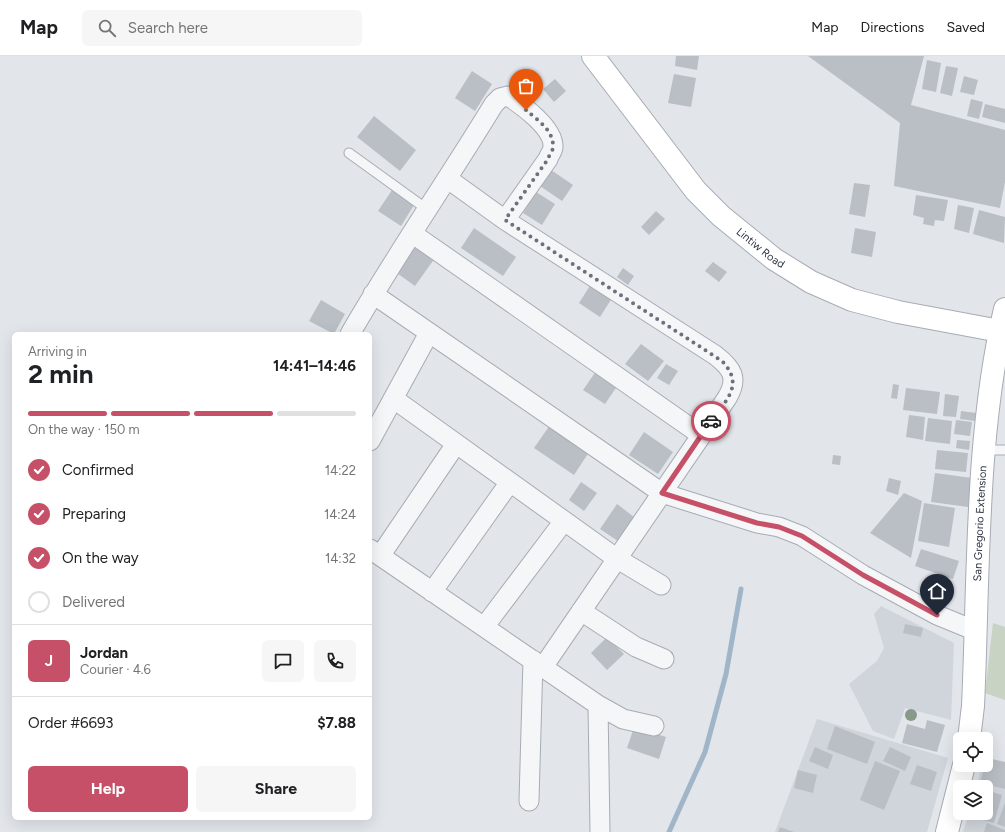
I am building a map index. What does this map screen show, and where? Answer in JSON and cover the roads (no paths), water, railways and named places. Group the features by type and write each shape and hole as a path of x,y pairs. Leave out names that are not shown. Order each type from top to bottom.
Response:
{"street":[{"name":"Lintiw Road","path":"593,56 696,191 721,216 774,259 811,282 852,300 898,312 1000,331"},
{"path":"351,332 373,294 413,234 494,104 500,98 508,96 544,125 551,135 553,147 548,159 505,220"},
{"path":"448,179 505,220 709,351 728,367 732,373 734,387 581,611 538,664 529,801"},
{"path":"413,234 701,435"},
{"path":"373,294 662,493 757,523 779,527 802,536 863,575 930,612 976,631"},
{"name":"San Gregorio Extension","path":"970,732 973,706 976,631 995,450 1000,331 1005,309"},
{"path":"372,438 430,333"},
{"path":"394,399 616,558 661,585"},
{"path":"456,444 375,553 598,705 622,719 654,726"},
{"path":"432,592 510,482"},
{"path":"484,627 564,521"},
{"path":"581,611 636,647 664,659"},
{"path":"598,705 600,832"},
{"path":"947,832 962,772"}],"lane":[{"path":"349,153 428,210"}],"waterway":[{"path":"669,832 705,752 726,674 741,589"}]}
